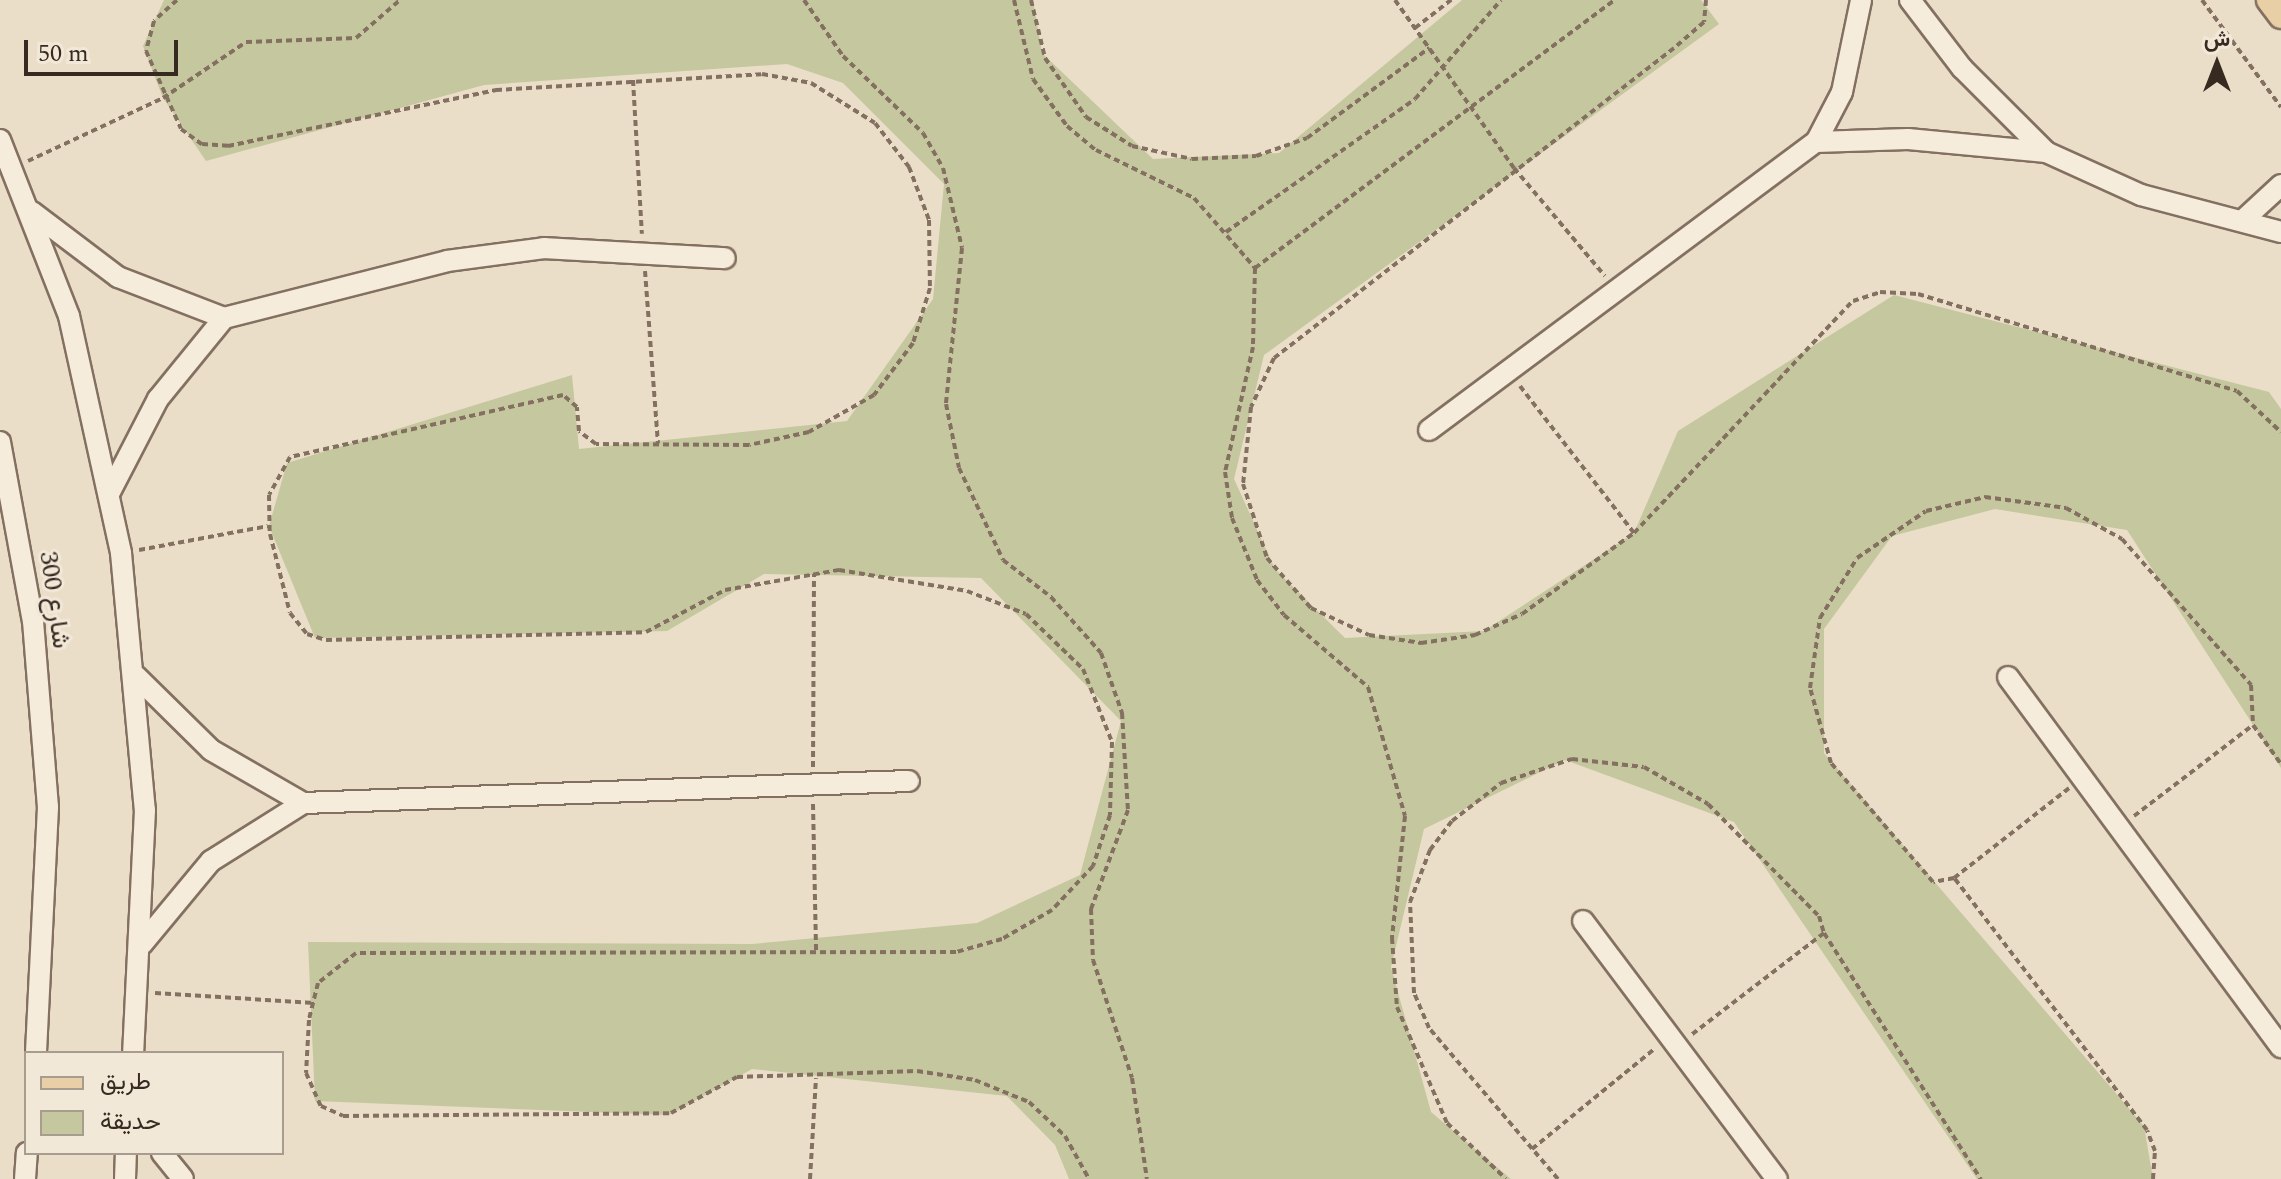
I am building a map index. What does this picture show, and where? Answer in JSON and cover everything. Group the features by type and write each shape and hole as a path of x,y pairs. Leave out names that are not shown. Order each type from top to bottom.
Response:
{"main road":[{"path":"2269,0 2281,16"}],"street":[{"path":"1429,430 1816,142 1842,92 1861,0"},
{"path":"1910,0 1962,68 2046,152"},
{"path":"0,140 69,316 121,553 136,676 145,810 141,945 133,1051"},
{"path":"1816,142 1924,140 2046,152 2141,195 2281,232"},
{"path":"2242,221 2281,185"},
{"path":"27,208 118,277 224,318 447,261 544,248 725,258"},
{"path":"110,492 158,399 224,318"},
{"name":"شارع 300","path":"0,442 33,621 48,807 36,1051"},
{"path":"136,676 211,750 303,803"},
{"path":"2008,677 2281,1047"},
{"path":"141,945 211,861 303,803 909,781"},
{"path":"1583,921 1777,1179"},
{"path":"25,1179 27,1155"},
{"path":"125,1179 126,1155"},
{"path":"164,1155 183,1179"}],"path":[{"path":"177,0 148,35 163,98 181,129 220,147 485,91 774,76 811,83 875,123 909,167 929,220 930,288 913,343 874,395 830,423 749,445 596,444 579,431 577,407 563,395 303,450 275,477 269,526 290,613 307,634 326,640 646,632 725,590 839,570 990,597 1042,625 1083,669 1103,706 1114,760 1110,815 1093,866 1044,915 985,946 852,954 377,950 337,963 318,983 314,1003 309,1088 321,1106 343,1116 671,1113 737,1077 816,1078 917,1071 975,1080 1042,1112 1089,1179"},
{"path":"13,168 163,98 246,42 356,38 400,0"},
{"path":"804,0 843,56 923,133 943,168 961,238 946,404 963,481 1003,560 1051,597 1101,653 1122,713 1128,810 1091,909 1093,960 1136,1093 1147,1179"},
{"path":"1014,0 1026,61 1060,119 1096,150 1179,187 1226,232 1255,268 1253,347 1225,472 1232,518 1257,580 1284,615 1368,687 1405,816 1392,938 1397,1007 1447,1123 1506,1179"},
{"path":"1031,0 1049,66 1086,117 1132,146 1192,159 1256,156 1307,138 1429,48"},
{"path":"1395,0 1443,63 1514,168 1617,290"},
{"path":"1415,28 1451,0"},
{"path":"1226,232 1395,114 1501,0"},
{"path":"1255,268 1333,204 1475,110 1553,41 1615,0"},
{"path":"1706,0 1704,22 1274,358 1251,407 1243,445 1251,523 1277,574 1311,608 1369,635 1421,643 1475,635 1522,614 1634,533 1853,301 1880,292 1918,294 2237,391 2281,432"},
{"path":"2202,0 2281,107"},
{"path":"1508,371 1634,533"},
{"path":"2082,778 1954,878 1933,882 1831,763 1812,706 1812,652 1826,602 1857,558 1907,520 1945,504 2005,496 2056,505 2104,527 2251,685 2253,725 2281,764"},
{"path":"121,553 269,526"},
{"path":"2119,828 2253,725"},
{"path":"1954,878 2147,1130 2155,1151 2153,1179"},
{"path":"1824,933 1981,1179"},
{"path":"137,992 314,1003"},
{"path":"1532,1149 1670,1036"},
{"path":"810,1179 816,1078"}],"green space":[{"path":"164,0 1033,0 1042,53 1153,159 1279,153 1462,0 1701,0 1719,24 1264,355 1234,479 1275,569 1345,638 1484,631 1634,533 1678,431 1894,295 2269,392 2281,409 2281,768 2127,530 1995,509 1892,536 1824,629 1824,753 2144,1126 2153,1179 1977,1179 1734,822 1565,760 1424,829 1391,967 1431,1112 1511,1179 1069,1179 1055,1145 1007,1096 752,1069 669,1115 315,1101 308,942 752,944 977,923 1080,875 1121,721 981,578 764,574 667,631 315,638 269,526 287,463 572,375 579,449 847,421 933,299 944,184 843,83 787,64 484,85 206,161 163,98 143,46"}]}
